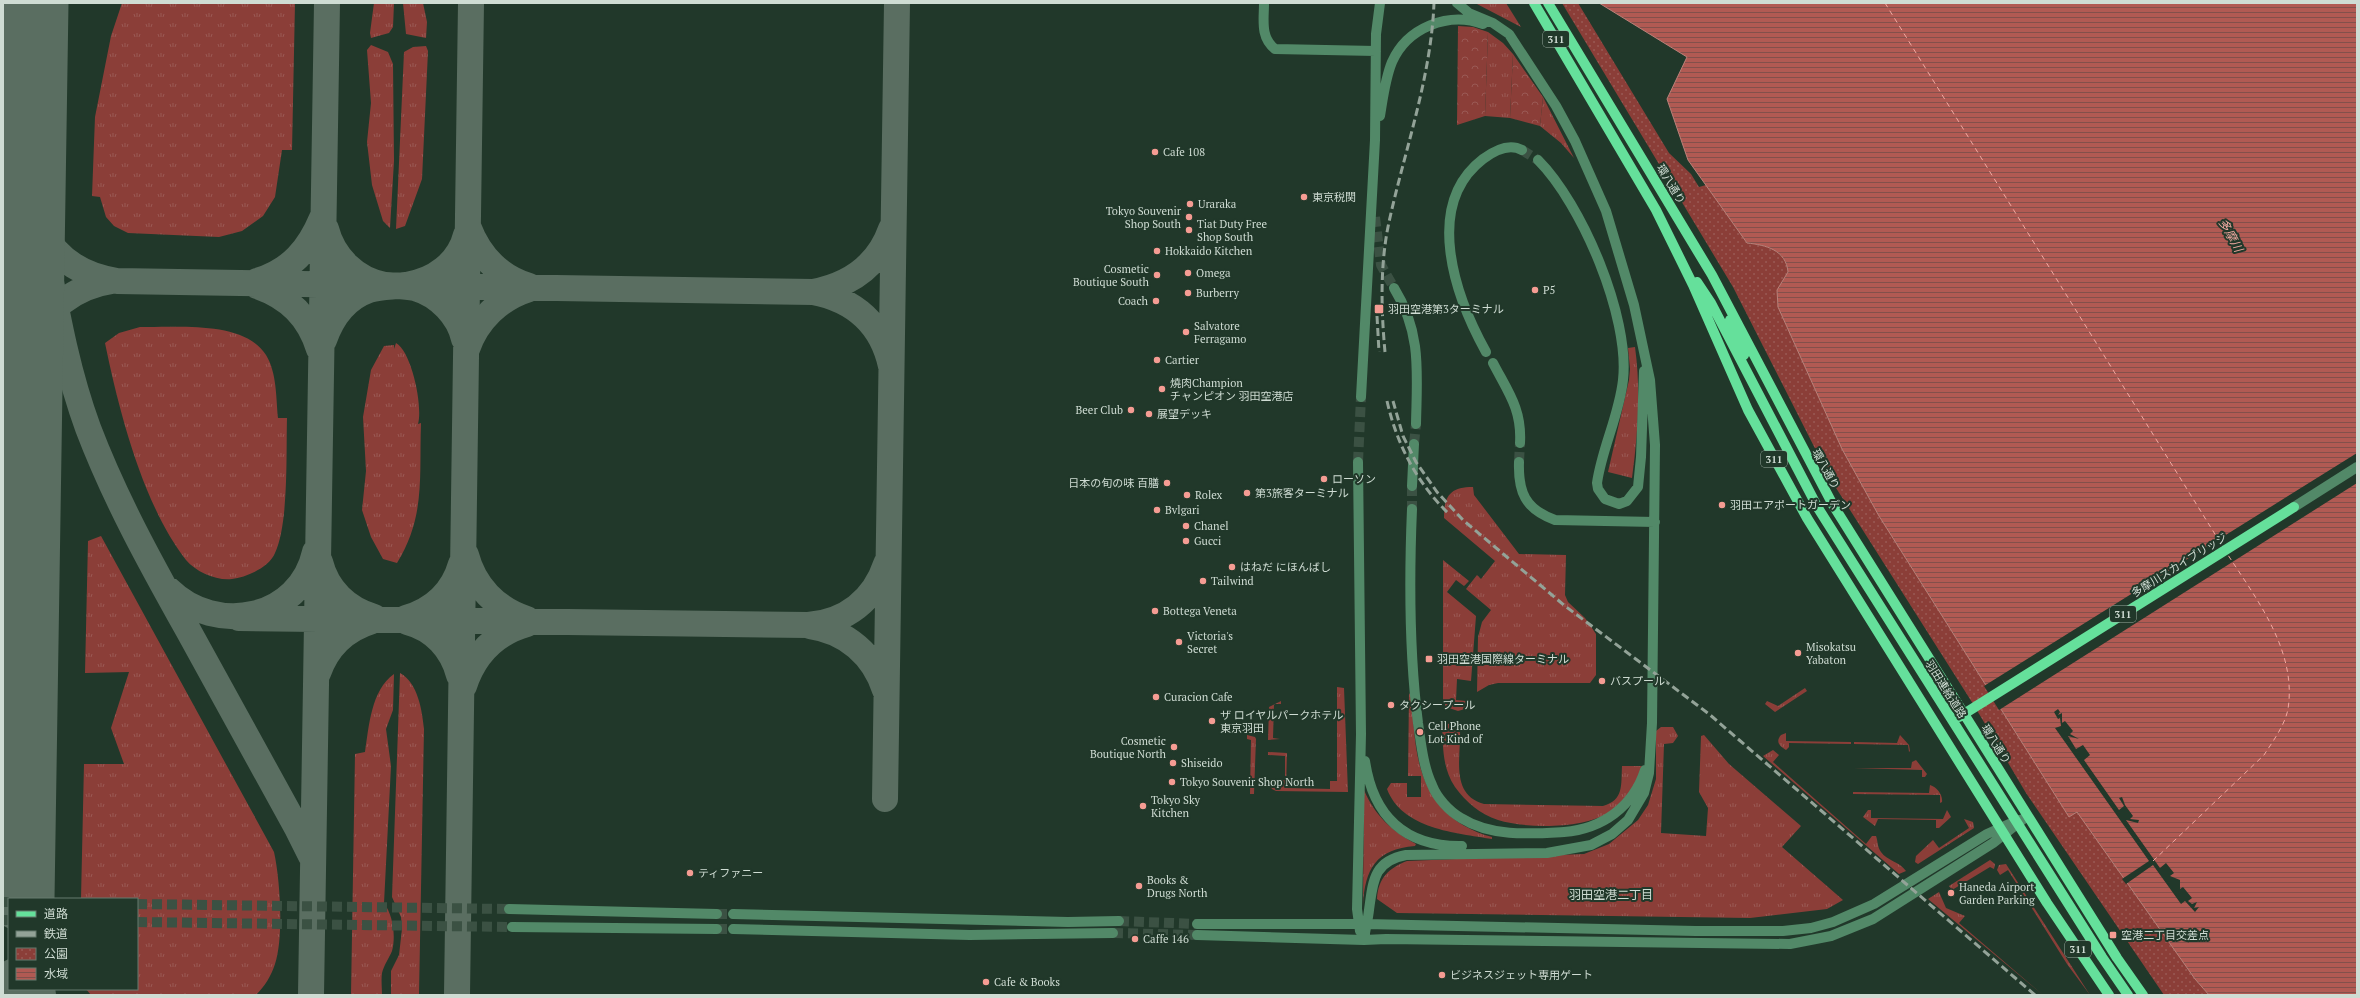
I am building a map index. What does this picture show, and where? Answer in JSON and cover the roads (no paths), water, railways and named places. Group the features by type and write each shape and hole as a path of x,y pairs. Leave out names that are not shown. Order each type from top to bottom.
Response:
{"main road":[{"name":"311","path":"1534,3 1609,128 1674,245 1748,410 1777,466 1807,518 2002,832 2109,995"},
{"name":"環八通り","path":"1548,3 1712,275 1819,482 2027,816 2117,958 2143,995"},
{"path":"1674,245 1711,303 1766,411"},
{"path":"1712,275 1766,411"},
{"name":"羽田連絡道路","path":"1766,411 1818,508 2102,957 2128,995"},
{"name":"多摩川スカイブリッジ","path":"1952,721 2294,507"}],"street":[{"path":"1264,3 1264,35 1268,44 1275,49 1376,51"},
{"path":"1361,397 1373,196 1376,51 1380,3"},
{"path":"1362,924 1373,880 1383,866 1400,856 1448,853 1547,852 1559,849 1580,848 1601,841 1619,829 1628,820 1644,793 1649,773 1652,723 1655,522 1654,423 1650,380 1624,271 1598,192 1556,106 1509,34 1501,27 1469,12 1457,3"},
{"path":"1375,140 1391,64 1404,44 1421,29 1430,24 1452,20 1473,21 1494,30 1519,48"},
{"path":"1486,352 1472,327 1456,279 1449,233 1449,212 1458,187 1472,168 1486,156 1506,147 1516,147 1522,150"},
{"path":"1538,160 1560,185 1574,208 1605,277 1618,327 1622,352 1623,379 1597,483 1601,494 1612,503 1619,504 1627,501 1638,487 1645,362"},
{"path":"1373,196 1375,217"},
{"path":"1394,288 1408,314 1416,347 1416,424"},
{"path":"1493,363 1517,409 1521,424 1520,443"},
{"path":"1412,486 1414,444"},
{"path":"1358,462 1362,924 1364,940"},
{"path":"1519,462 1519,480 1526,500 1547,517 1555,520 1655,522"},
{"name":"多摩川スカイブリッジ","path":"2294,507 2357,467"},
{"path":"1412,509 1411,613 1416,704 1428,776 1435,791 1447,807 1461,818 1492,831 1562,832 1586,828 1608,818 1626,803 1640,782 1650,755"},
{"path":"1361,734 1367,774 1374,796 1392,822 1409,835 1441,845 1548,847 1559,849"},
{"path":"1197,935 1364,940 1386,939 1769,945 1810,940 1831,936 1873,919 2027,816"},
{"path":"1197,924 1362,924 1696,932 1783,931 1811,928 1833,922 1874,904 1987,834 2002,832"},
{"path":"509,909 717,914"},
{"path":"733,914 1068,922 1119,921"},
{"path":"512,928 717,929"},
{"path":"733,929 970,934 1113,934"}],"water":[{"name":"多摩川","path":"1599,3 2357,3 2357,995 2209,995 2195,979 2077,812 2069,817 1879,516 1842,449 1778,307 1777,290 1788,272 1783,258 1768,247 1747,243 1688,160 1667,99 1687,57"}],"tunnel":[{"path":"1522,150 1538,160"},
{"path":"1375,217 1381,265 1394,288"},
{"path":"1358,462 1361,397"},
{"path":"1414,444 1416,424"},
{"path":"1519,462 1520,443"},
{"path":"1412,486 1412,509"},
{"path":"3,902 8,902"},
{"path":"138,904 509,909"},
{"path":"717,914 733,914"},
{"path":"3,920 8,920"},
{"path":"1119,921 1197,924"},
{"path":"138,922 512,927"},
{"path":"717,929 733,929"},
{"path":"1113,933 1197,935"}],"railway":[{"path":"1385,352 1382,287 1386,238 1395,195 1423,86 1432,31 1434,3"},
{"path":"1377,316 1379,352"},
{"path":"1387,401 1396,433 1410,462 1427,489 1449,514"},
{"path":"1393,401 1403,436 1416,462 1437,492 1463,520 1565,606 1709,714 2035,995"}],"place":[{"name":"Cafe 108","path":"1155,152"},
{"name":"東京税関","path":"1304,197"},
{"name":"Uraraka","path":"1190,204"},
{"name":"Tokyo Souvenir Shop South","path":"1189,217"},
{"name":"Tiat Duty Free Shop South","path":"1189,230"},
{"name":"Hokkaido Kitchen","path":"1157,251"},
{"name":"Omega","path":"1188,273"},
{"name":"Cosmetic Boutique South","path":"1157,275"},
{"name":"P5","path":"1535,290"},
{"name":"Burberry","path":"1188,293"},
{"name":"Coach","path":"1156,301"},
{"name":"羽田空港第3ターミナル","path":"1379,309"},
{"name":"Salvatore Ferragamo","path":"1186,332"},
{"name":"Cartier","path":"1157,360"},
{"name":"燒肉Champion チャンピオン 羽田空港店","path":"1162,389"},
{"name":"Beer Club","path":"1131,410"},
{"name":"展望デッキ","path":"1149,414"},
{"name":"ローソン","path":"1324,479"},
{"name":"日本の旬の味 百膳","path":"1167,483"},
{"name":"第3旅客ターミナル","path":"1247,493"},
{"name":"Rolex","path":"1187,495"},
{"name":"羽田エアポートガーデン","path":"1722,505"},
{"name":"Bvlgari","path":"1157,510"},
{"name":"Chanel","path":"1186,526"},
{"name":"Gucci","path":"1186,541"},
{"name":"はねだ にほんばし","path":"1232,567"},
{"name":"Tailwind","path":"1203,581"},
{"name":"Bottega Veneta","path":"1155,611"},
{"name":"Victoria's Secret","path":"1179,642"},
{"name":"Misokatsu Yabaton","path":"1798,653"},
{"name":"羽田空港国際線ターミナル","path":"1429,659"},
{"name":"バスプール","path":"1602,681"},
{"name":"Curacion Cafe","path":"1156,697"},
{"name":"タクシープール","path":"1391,705"},
{"name":"ザ ロイヤルパークホテル 東京羽田","path":"1212,721"},
{"name":"Cell Phone Lot Kind of","path":"1420,732"},
{"name":"Cosmetic Boutique North","path":"1174,747"},
{"name":"Shiseido","path":"1173,763"},
{"name":"Tokyo Souvenir Shop North","path":"1172,782"},
{"name":"Tokyo Sky Kitchen","path":"1143,806"},
{"name":"ティファニー","path":"690,873"},
{"name":"Books & Drugs North","path":"1139,886"},
{"name":"Haneda Airport Garden Parking","path":"1951,893"},
{"name":"空港二丁目交差点","path":"2113,935"},
{"name":"Caffe 146","path":"1135,939"},
{"name":"ビジネスジェット専用ゲート","path":"1442,975"},
{"name":"Cafe & Books","path":"986,982"}],"district":[{"name":"羽田空港二丁目","path":"1611,894"}]}
